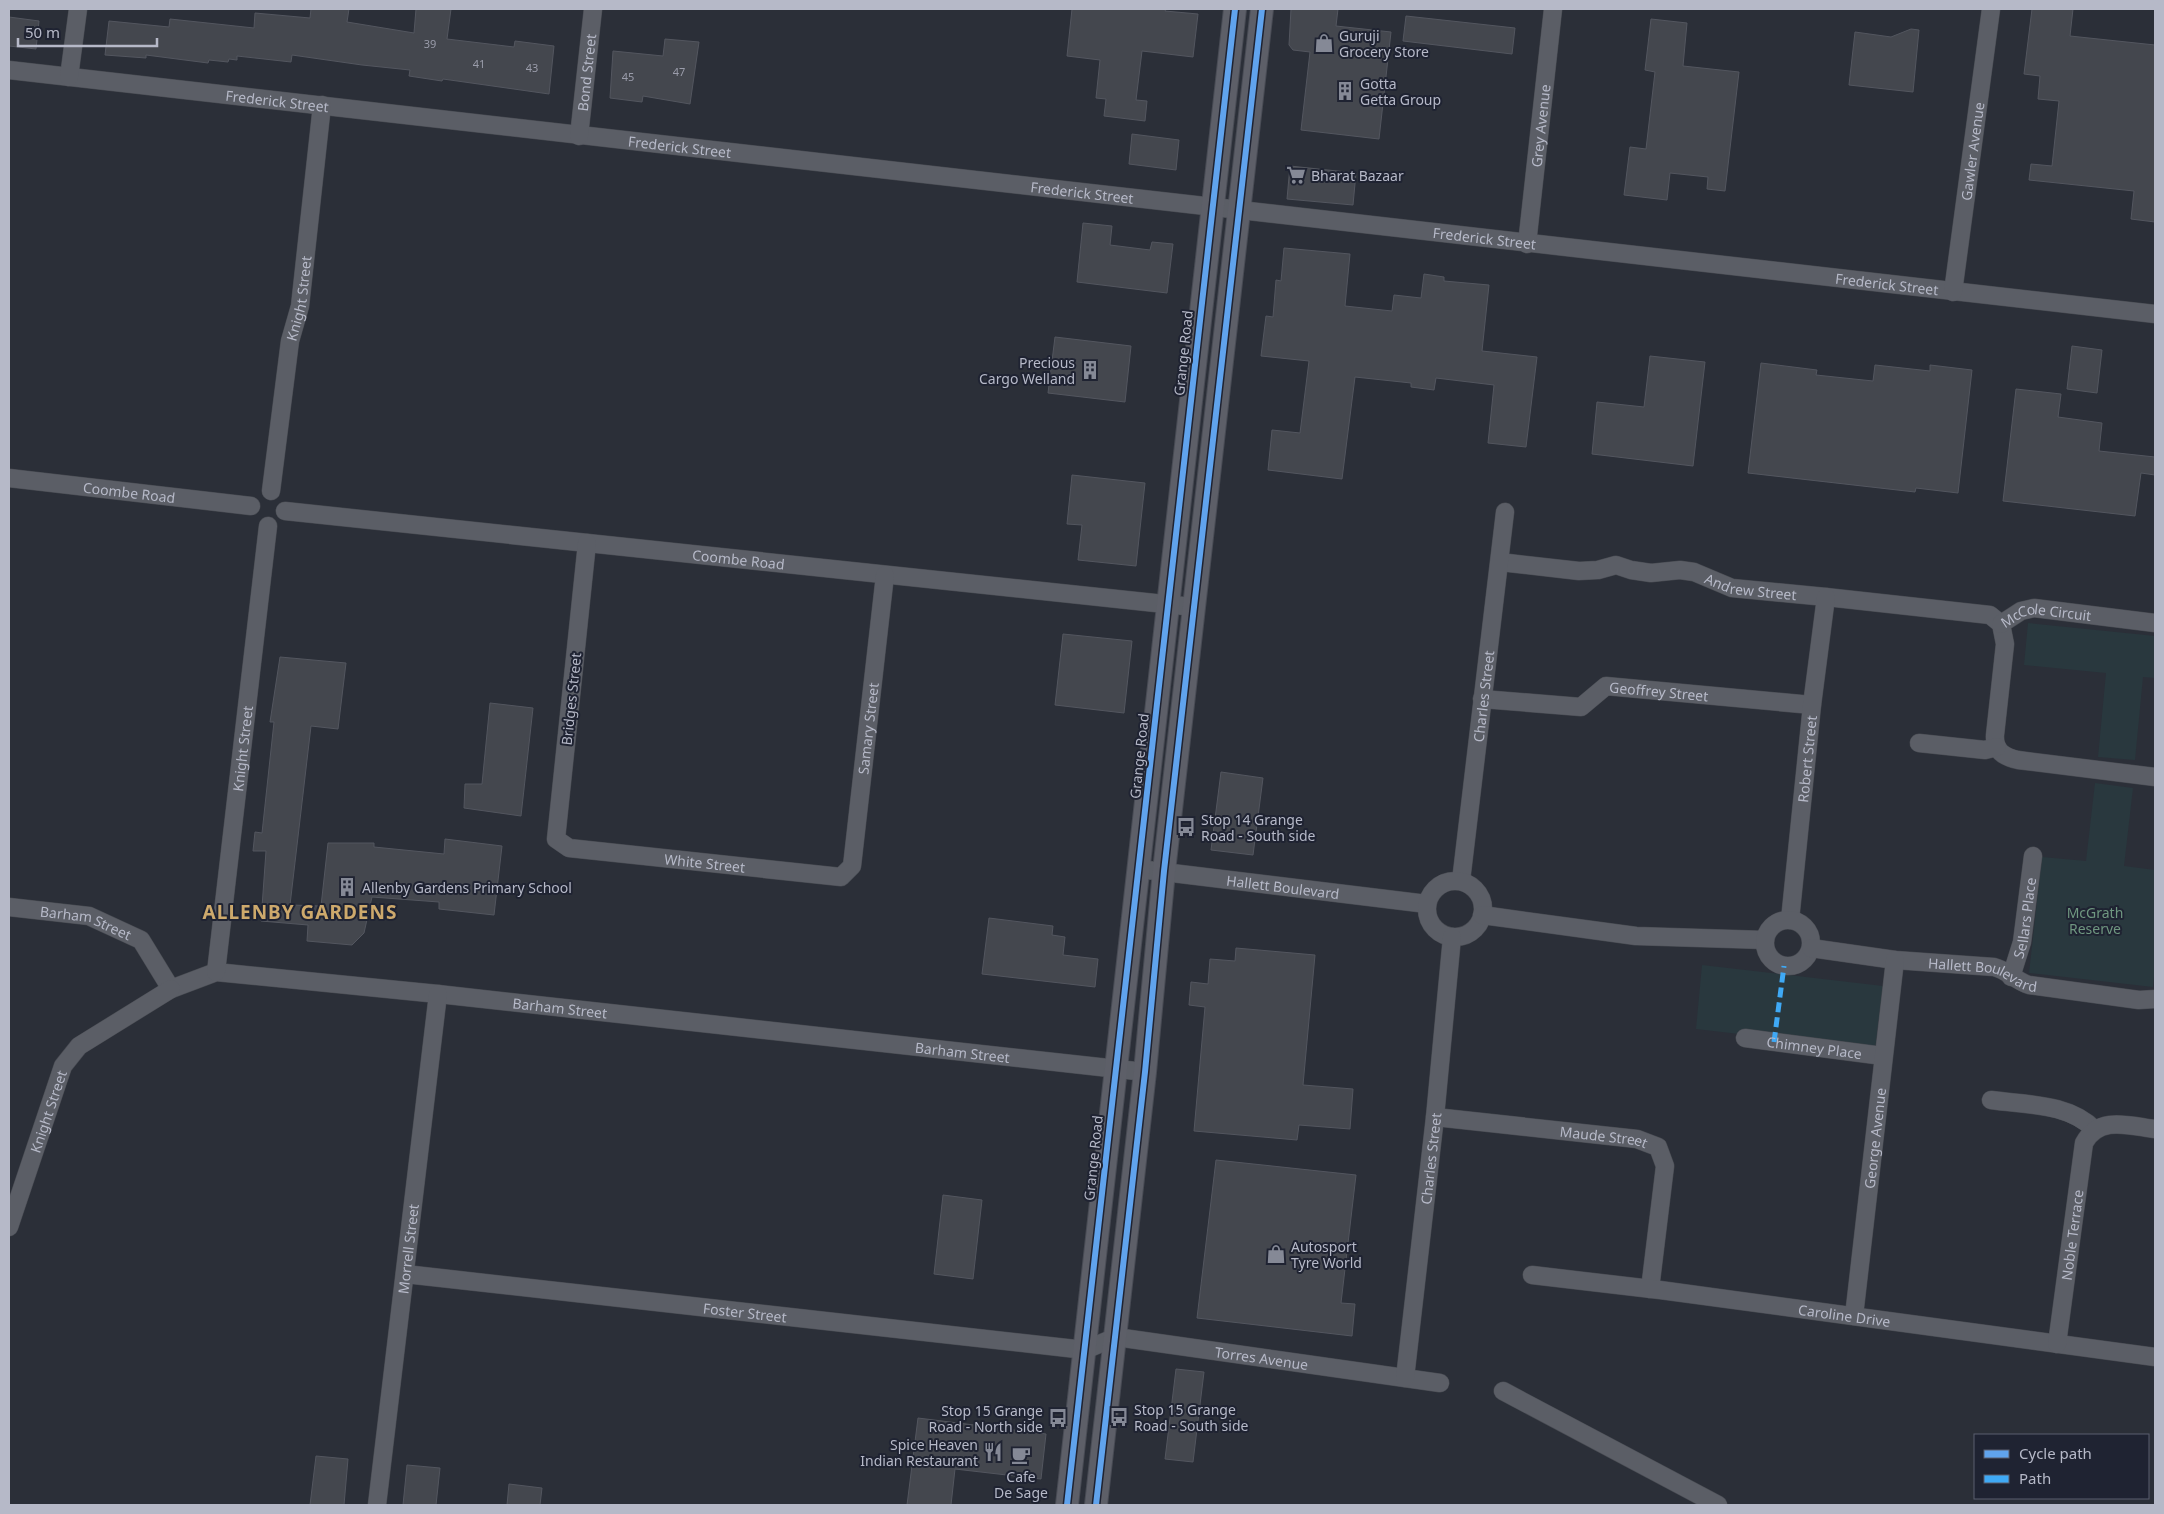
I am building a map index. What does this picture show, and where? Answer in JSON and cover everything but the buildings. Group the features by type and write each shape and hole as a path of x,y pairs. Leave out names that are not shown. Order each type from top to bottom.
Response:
{"main road":[{"name":"Grange Road","path":"1067,1505 1212,208 1236,9"},
{"path":"1096,1505 1116,1337 1193,607 1262,9"}],"street":[{"path":"68,77 78,9"},
{"name":"Bond Street","path":"578,136 592,9"},
{"name":"Grey Avenue","path":"1527,244 1554,9"},
{"name":"Gawler Avenue","path":"1953,292 1991,9"},
{"name":"Frederick Street","path":"9,70 2155,314"},
{"name":"Knight Street","path":"271,491 290,341 300,306 322,106"},
{"name":"Coombe Road","path":"9,478 251,506"},
{"path":"271,491 282,498 285,511 280,521 268,526 259,523 254,518 251,506 257,495 262,492 271,491"},
{"name":"Coombe Road","path":"285,511 1193,607"},
{"name":"Charles Street","path":"1461,882 1500,562 1504,512"},
{"name":"Knight Street","path":"216,972 268,526"},
{"name":"Bridges Street","path":"569,848 556,839 587,543"},
{"name":"Andrew Street","path":"1500,562 1579,570 1598,570 1616,565 1631,570 1651,573 1680,570 1694,572 1732,588 1984,614 1994,618 2001,624"},
{"name":"Samary Street","path":"840,877 852,866 885,575"},
{"name":"Robert Street","path":"1790,920 1812,705 1826,597"},
{"name":"McCole Circuit","path":"1997,747 1995,735 2005,644 2001,624 2021,611 2034,608 2155,622"},
{"name":"Geoffrey Street","path":"1482,699 1582,707 1606,686 1812,705"},
{"path":"1919,743 1985,750 1997,747 2003,755 2018,760 2155,777"},
{"name":"White Street","path":"569,848 840,877"},
{"name":"Sellars Place","path":"2011,977 2022,942 2032,856"},
{"name":"Hallett Boulevard","path":"1139,869 1427,904"},
{"path":"1448,882 1461,882 1472,887 1478,894 1482,903 1482,915 1479,924 1473,930 1462,936 1452,937 1442,934 1433,926 1428,917 1427,904 1431,894 1439,886 1448,882"},
{"name":"Barham Street","path":"9,907 89,916 141,940 171,988 216,972 438,994 1144,1072"},
{"path":"1482,915 1636,936 1765,940"},
{"path":"1790,920 1800,923 1807,930 1811,938 1811,948 1806,958 1796,965 1784,966 1773,961 1766,952 1765,940 1769,929 1779,922 1790,920"},
{"name":"Charles Street","path":"1405,1378 1436,1117 1452,937"},
{"name":"Hallett Boulevard","path":"1811,948 1895,960 1994,967 2029,985 2139,1000 2155,999"},
{"name":"George Avenue","path":"1854,1316 1895,960"},
{"name":"Knight Street","path":"9,1223 63,1066 79,1046 171,988"},
{"name":"Morrell Street","path":"377,1505 438,994"},
{"name":"Chimney Place","path":"1745,1038 1883,1056"},
{"path":"1992,1100 2070,1112 2083,1119 2095,1130 2114,1124 2155,1129"},
{"name":"Maude Street","path":"1436,1117 1637,1139 1658,1147 1666,1166 1650,1289"},
{"name":"Noble Terrace","path":"2057,1344 2083,1149 2087,1138 2095,1130"},
{"name":"Foster Street","path":"405,1274 1085,1350"},
{"name":"Caroline Drive","path":"1532,1275 1650,1289 2155,1357"},
{"path":"1085,1350 1116,1337"},
{"name":"Torres Avenue","path":"1116,1337 1440,1383"},
{"path":"1503,1392 1718,1505"}],"green space":[{"path":"2028,623 2155,636 2155,678 2143,677 2135,760 2098,757 2106,673 2024,665"},
{"name":"McGrath Reserve","path":"2095,783 2133,788 2124,866 2155,870 2155,968 2153,987 2029,973 2042,857 2086,861"},
{"path":"1702,965 1883,986 1875,1050 1696,1029"}],"marked path":[{"path":"1774,1042 1784,966"}],"cycle path":[{"path":"1067,1505 1235,9"},
{"path":"1096,1505 1145,1072 1164,871 1262,9"}],"place":[{"name":"Guruji Grocery Store","path":"1324,43"},
{"name":"Gotta Getta Group","path":"1345,91"},
{"name":"Bharat Bazaar","path":"1296,175"},
{"name":"Precious Cargo Welland","path":"1090,370"},
{"name":"Stop 14 Grange Road - South side","path":"1186,827"},
{"name":"Allenby Gardens Primary School","path":"347,887"},
{"name":"Autosport Tyre World","path":"1276,1254"},
{"name":"Stop 15 Grange Road - South side","path":"1119,1417"},
{"name":"Stop 15 Grange Road - North side","path":"1058,1418"},
{"name":"Spice Heaven Indian Restaurant","path":"993,1452"},
{"name":"Cafe De Sage","path":"1021,1455"}],"district":[{"name":"ALLENBY GARDENS","path":"300,912"}]}
